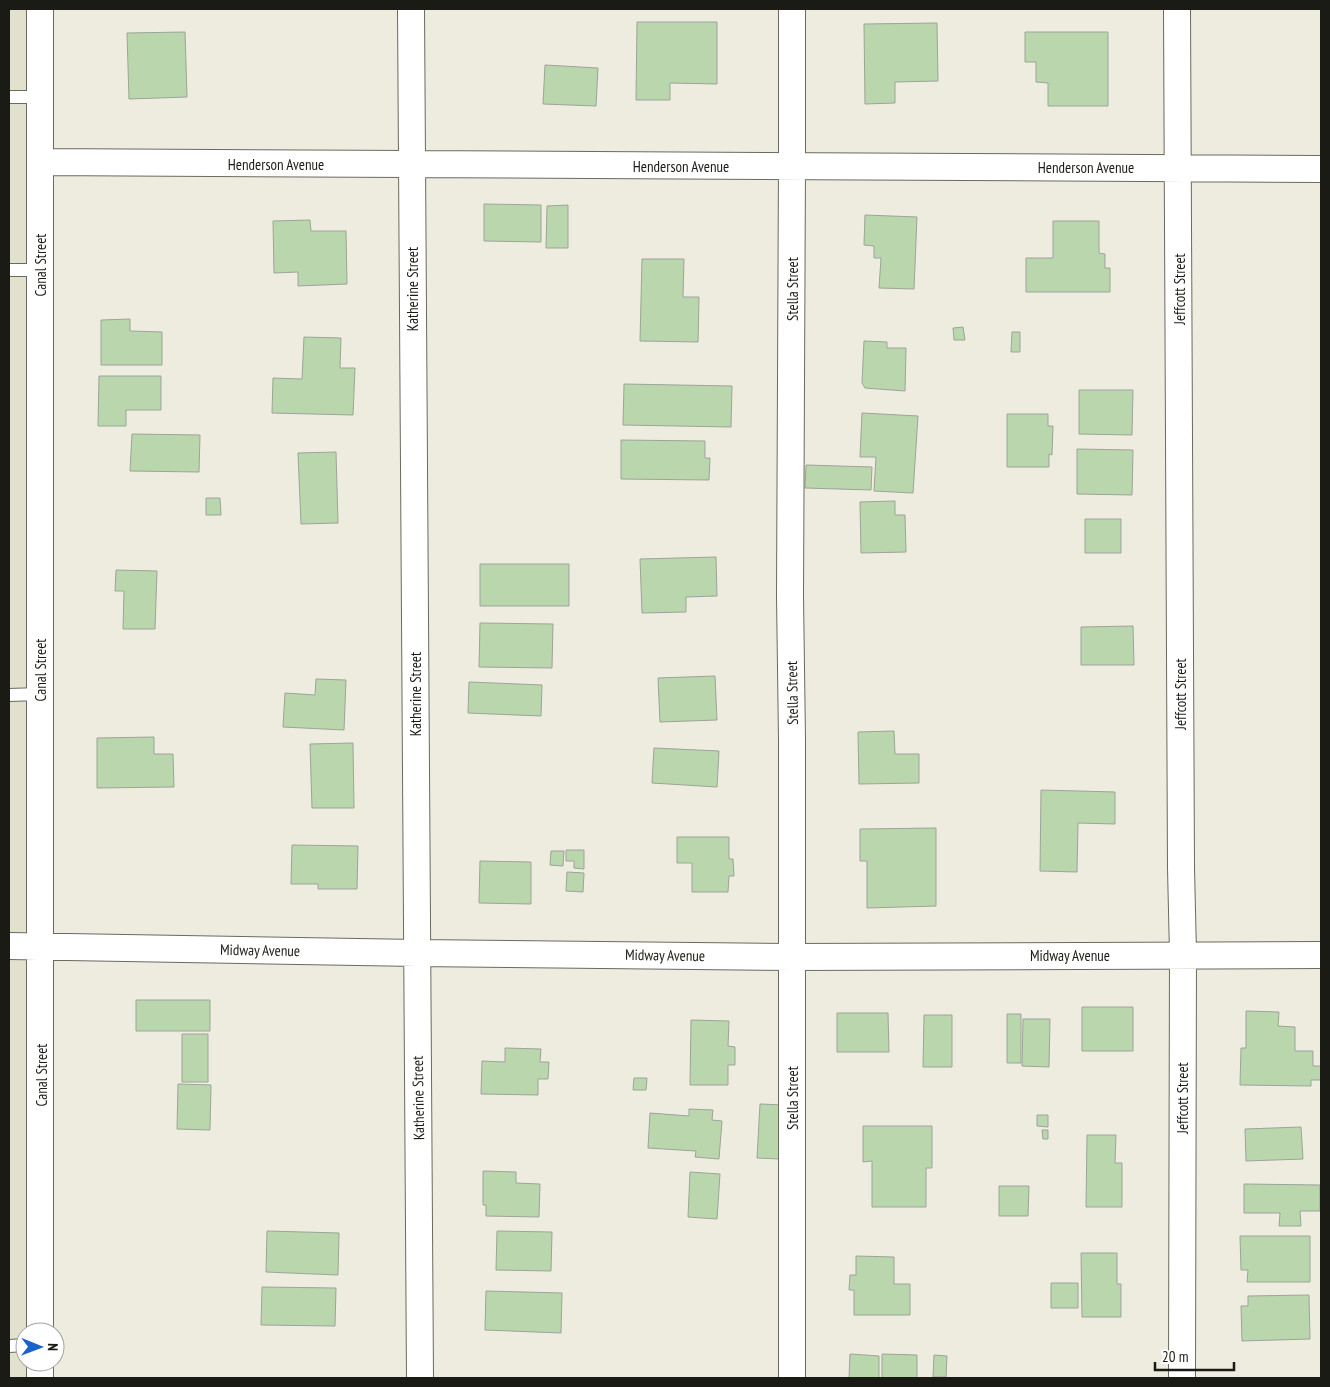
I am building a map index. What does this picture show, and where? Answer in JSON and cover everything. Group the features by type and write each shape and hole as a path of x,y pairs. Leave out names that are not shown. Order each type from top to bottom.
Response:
{"street":[{"name":"Canal Street","path":"40,9 40,1322"},
{"name":"Katherine Street","path":"411,9 420,1378"},
{"name":"Stella Street","path":"792,9 790,596 792,740 792,1378"},
{"name":"Jeffcott Street","path":"1177,9 1183,954 1182,1378"},
{"name":"Henderson Avenue","path":"41,162 1321,168"},
{"name":"Midway Avenue","path":"9,946 792,957 1183,954 1321,955"}],"lane":[{"path":"9,97 40,97"},
{"path":"9,270 40,270"},
{"path":"9,695 40,694"}],"shaded area":[{"path":"9,9 37,9 37,1322 15,1322 15,1372 37,1372 37,1378 9,1378"}],"building":[{"path":"637,22 717,22 717,84 670,83 670,100 636,100"},
{"path":"937,23 938,81 895,82 895,103 865,104 864,24"},
{"path":"185,32 187,97 129,99 127,33"},
{"path":"1025,32 1108,32 1108,106 1048,106 1048,83 1036,82 1036,62 1025,62"},
{"path":"545,65 598,68 596,106 543,104"},
{"path":"484,204 541,205 541,242 484,241"},
{"path":"568,205 568,248 546,248 547,206"},
{"path":"865,215 917,217 914,289 879,288 881,258 874,258 874,246 864,245"},
{"path":"310,220 311,231 346,231 347,284 298,286 298,272 274,273 273,221"},
{"path":"1053,221 1099,221 1099,253 1105,254 1105,268 1110,268 1110,292 1026,292 1026,258 1053,258"},
{"path":"642,259 684,259 683,297 699,297 698,342 640,341"},
{"path":"130,319 130,331 162,332 162,365 101,365 101,320"},
{"path":"963,327 965,340 954,340 953,328"},
{"path":"1012,332 1020,332 1020,352 1011,352"},
{"path":"304,337 341,338 340,368 355,368 353,415 272,413 273,378 302,379"},
{"path":"864,341 887,342 887,348 906,348 905,391 865,388 862,383"},
{"path":"99,376 161,376 161,410 126,410 126,426 98,426"},
{"path":"624,384 732,386 731,427 623,425"},
{"path":"1079,390 1133,390 1132,435 1079,434"},
{"path":"862,413 918,416 913,493 874,491 876,457 860,457"},
{"path":"1007,414 1048,414 1048,426 1053,426 1052,455 1049,454 1049,467 1007,467"},
{"path":"132,434 200,435 199,472 130,471"},
{"path":"621,440 705,441 705,458 710,458 709,480 621,479"},
{"path":"1077,449 1133,450 1132,495 1077,494"},
{"path":"336,452 338,523 301,524 298,453"},
{"path":"806,465 872,467 871,490 805,488"},
{"path":"206,498 220,498 221,515 206,515"},
{"path":"895,501 895,515 905,515 906,552 861,553 860,502"},
{"path":"1085,519 1121,519 1121,553 1085,553"},
{"path":"716,557 717,596 686,597 686,612 642,613 640,559"},
{"path":"480,564 569,564 569,606 480,606"},
{"path":"116,570 157,571 155,629 123,629 124,591 115,591"},
{"path":"480,623 553,624 552,668 479,667"},
{"path":"1133,626 1134,665 1081,665 1081,627"},
{"path":"715,676 717,720 660,722 658,678"},
{"path":"316,679 346,680 344,730 283,727 285,693 315,695"},
{"path":"469,682 542,685 541,716 468,713"},
{"path":"894,731 895,754 919,754 919,783 859,784 858,732"},
{"path":"154,737 154,754 173,754 174,787 97,788 97,738"},
{"path":"353,743 354,808 312,808 310,744"},
{"path":"654,748 719,751 717,787 652,783"},
{"path":"1041,790 1115,792 1115,824 1078,823 1077,872 1040,871"},
{"path":"936,828 936,906 867,908 867,861 860,861 860,829"},
{"path":"677,837 729,837 729,859 733,859 734,876 729,876 728,892 692,892 692,863 677,863"},
{"path":"292,845 358,846 357,889 318,889 318,884 291,884"},
{"path":"566,850 584,850 584,869 574,868 574,861 566,861"},
{"path":"551,851 564,851 563,866 550,865"},
{"path":"480,861 531,862 531,904 479,903"},
{"path":"567,872 584,873 583,892 566,891"},
{"path":"136,1000 210,1000 210,1031 136,1031"},
{"path":"1082,1007 1133,1007 1133,1051 1082,1051"},
{"path":"1246,1011 1279,1012 1278,1026 1295,1027 1295,1051 1313,1051 1313,1066 1321,1066 1321,1080 1311,1080 1311,1086 1240,1085 1241,1048 1246,1048"},
{"path":"837,1013 888,1013 889,1052 837,1052"},
{"path":"1007,1014 1021,1014 1021,1063 1007,1063"},
{"path":"924,1015 952,1015 952,1067 923,1067"},
{"path":"1023,1019 1050,1019 1049,1067 1022,1066"},
{"path":"691,1020 729,1021 728,1046 735,1047 735,1065 728,1065 728,1085 690,1085"},
{"path":"182,1034 208,1034 208,1082 182,1082"},
{"path":"505,1048 541,1049 540,1062 549,1062 548,1079 538,1079 538,1095 481,1094 482,1061 505,1062"},
{"path":"634,1078 647,1078 646,1090 633,1090"},
{"path":"178,1084 211,1085 210,1130 177,1129"},
{"path":"760,1104 783,1105 779,1159 757,1158"},
{"path":"689,1109 713,1110 712,1120 722,1121 719,1159 695,1157 696,1151 648,1148 650,1113 689,1116"},
{"path":"1037,1115 1048,1115 1048,1127 1037,1126"},
{"path":"863,1126 932,1126 932,1168 926,1168 926,1207 872,1207 872,1161 863,1162"},
{"path":"1301,1127 1303,1159 1246,1161 1245,1129"},
{"path":"1042,1130 1048,1130 1048,1139 1043,1139"},
{"path":"1087,1135 1116,1135 1115,1163 1122,1163 1122,1207 1086,1207"},
{"path":"483,1171 516,1172 516,1183 540,1184 539,1217 486,1216 486,1205 483,1205"},
{"path":"690,1172 720,1174 717,1219 688,1217"},
{"path":"1244,1184 1320,1185 1320,1211 1300,1211 1301,1226 1279,1226 1280,1213 1244,1213"},
{"path":"999,1186 1029,1186 1028,1216 999,1216"},
{"path":"267,1231 339,1233 338,1275 266,1272"},
{"path":"497,1231 552,1232 551,1271 496,1270"},
{"path":"1240,1236 1310,1236 1310,1282 1247,1282 1248,1270 1241,1270"},
{"path":"1081,1253 1117,1253 1117,1284 1121,1284 1121,1317 1082,1317"},
{"path":"856,1256 894,1257 894,1284 910,1284 910,1315 854,1315 854,1290 849,1290 850,1275 856,1275"},
{"path":"1051,1283 1078,1283 1078,1308 1051,1308"},
{"path":"262,1287 336,1288 335,1326 261,1325"},
{"path":"486,1291 562,1293 561,1333 485,1330"},
{"path":"1309,1295 1310,1339 1242,1341 1241,1306 1248,1306 1248,1296"},
{"path":"850,1354 879,1356 879,1378 849,1378"},
{"path":"882,1354 917,1355 917,1378 882,1378"},
{"path":"934,1355 947,1356 946,1377 933,1377"}]}
